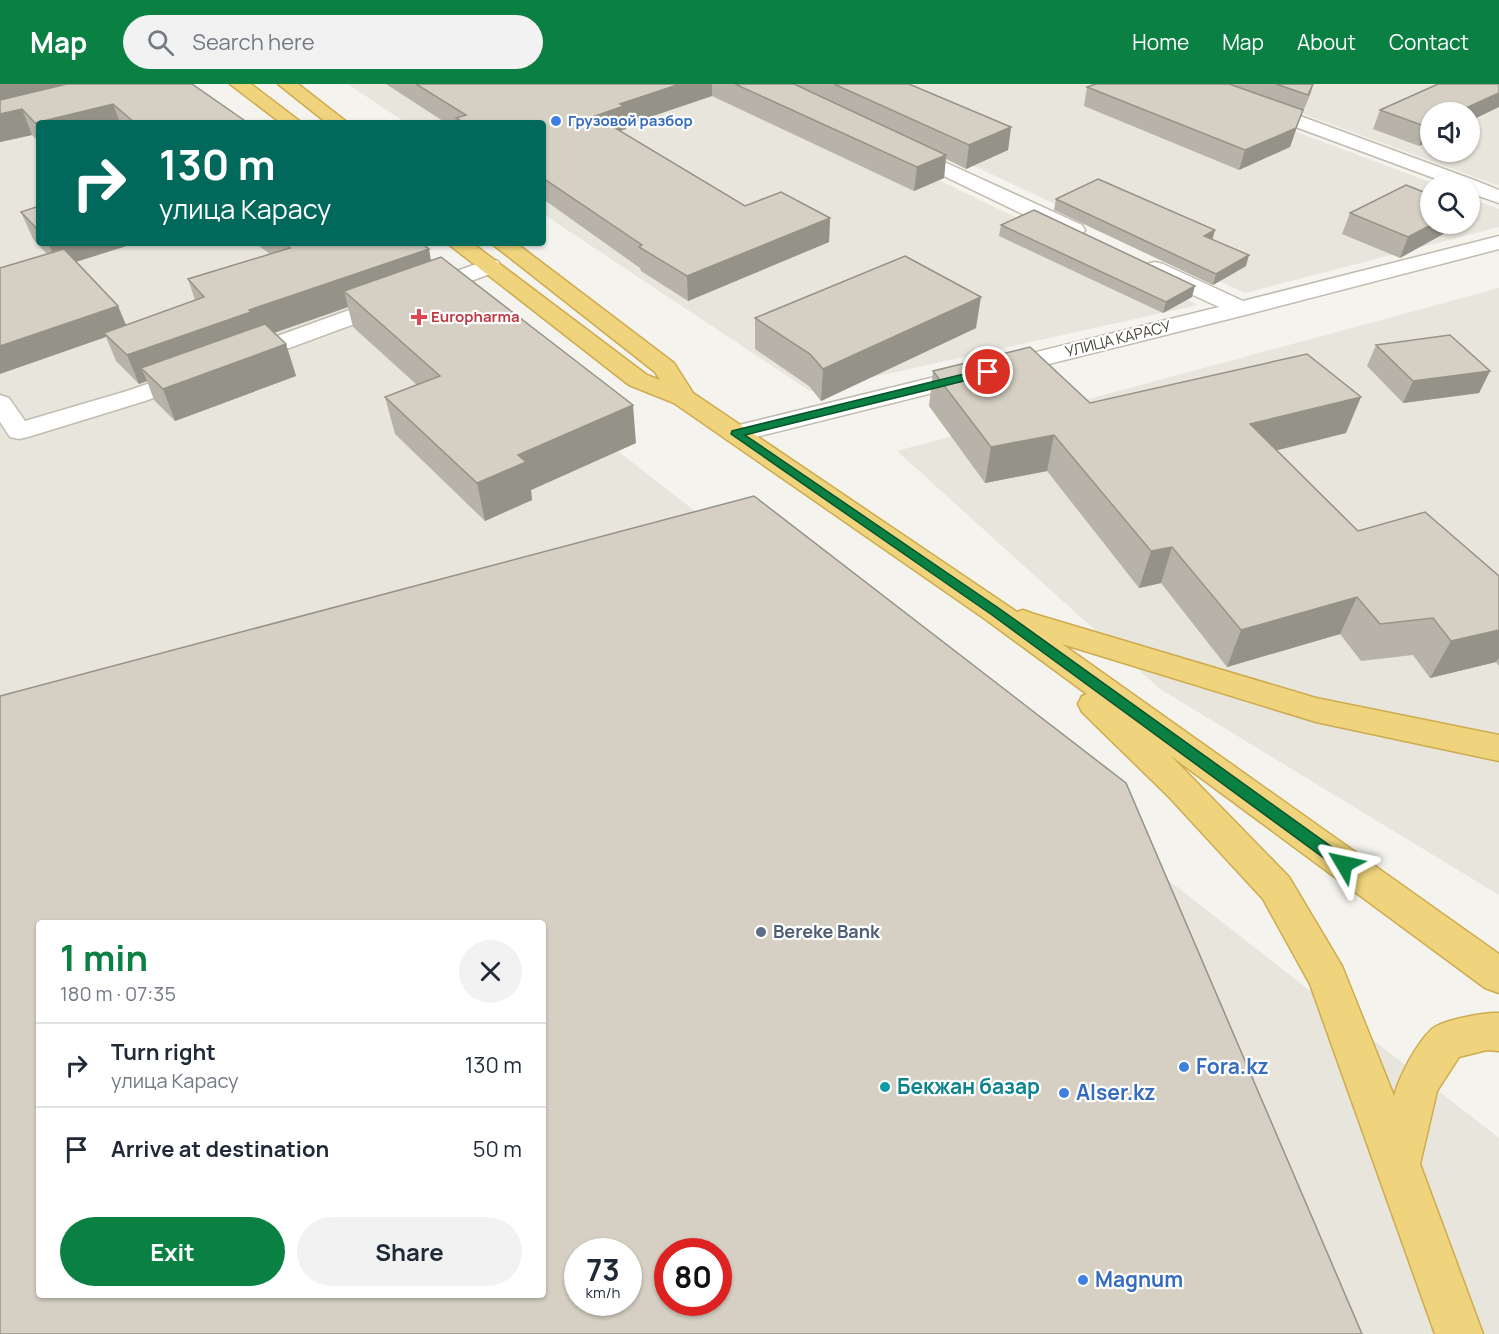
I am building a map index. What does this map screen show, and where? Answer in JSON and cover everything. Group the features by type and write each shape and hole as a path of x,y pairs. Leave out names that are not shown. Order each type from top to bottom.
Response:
{"highway":[{"path":"239,84 289,120"},
{"path":"287,84 335,120"},
{"path":"462,246 638,380 683,398 996,612 1499,976"},
{"path":"506,246 665,368 683,398"},
{"path":"586,342 616,329"},
{"path":"996,612 1316,710 1499,748"},
{"path":"996,612 1181,787 1276,888 1328,978 1459,1334"},
{"path":"1398,1164 1418,1084 1446,1042 1487,1032 1499,1032"}],"street":[{"path":"1196,84 1438,174"},
{"path":"885,140 1090,238"},
{"path":"1480,189 1499,196"},
{"name":"УЛИЦА КАРАСУ","path":"736,434 1241,309 1499,242"},
{"path":"1133,258 1241,309"},
{"path":"0,403 19,431 136,396 490,266"}],"shaded area":[{"name":"Бекжан базар","path":"0,84 36,120 36,246 355,246 1499,1138 1499,1334 0,1334"},
{"path":"348,84 739,84 1198,305 810,391 546,216 546,120 402,120"},
{"path":"799,84 1169,84 1420,178 1420,234 1472,234 1245,293"},
{"path":"1222,84 1499,84 1499,186 1480,179 1480,174 1466,174 1434,162 1480,162 1480,102 1420,102 1420,157"},
{"path":"1480,202 1499,209 1499,227 1480,232"},
{"path":"1499,288 1499,895 1160,689 897,451"}],"building":[{"path":"67,84 192,84 244,120 132,120 113,104 47,120 36,120 35,123 22,109 0,114 0,100"},
{"path":"416,84 680,84 620,104 624,106 595,116 745,206 781,192 830,218 687,276 639,247 642,245 546,180 546,120 459,120 456,118 466,115"},
{"path":"735,84 794,84 946,155 917,167"},
{"path":"834,84 909,84 1011,127 969,145"},
{"path":"1096,84 1229,84 1303,110 1296,128 1245,150 1087,87"},
{"path":"1276,84 1313,84 1308,95"},
{"path":"1438,84 1499,84 1499,93 1479,102 1420,102 1420,124 1380,110"},
{"path":"1098,179 1215,230 1204,236 1249,255 1216,274 1056,199"},
{"path":"1406,185 1420,191 1420,231 1408,237 1350,213"},
{"path":"36,207 36,228 21,212"},
{"path":"1034,210 1195,286 1166,302 1001,225"},
{"path":"288,246 425,246 429,249 249,310 251,312 127,355 104,333 204,297 188,279 290,248"},
{"path":"64,249 118,306 0,346 0,268"},
{"path":"905,256 981,297 823,369 810,354 755,318"},
{"path":"441,257 633,405 518,455 526,462 477,483 385,397 440,376 344,291"},
{"path":"265,324 286,344 163,389 141,368"},
{"path":"1450,335 1490,371 1413,381 1376,345"},
{"path":"1030,347 1090,403 1307,354 1361,397 1250,424 1358,531 1425,512 1499,576 1499,630 1451,641 1433,618 1380,624 1357,597 1241,630 1172,547 1151,551 1054,435 991,447 933,371"},
{"name":"Бекжан базар","path":"754,496 1126,783 1362,1334 0,1334 0,696"}],"place":[{"name":"Грузовой разбор","path":"556,121"},
{"name":"Europharma","path":"419,317"},
{"name":"Bereke Bank","path":"761,932"},
{"name":"Fora.kz","path":"1184,1067"},
{"name":"Бекжан базар","path":"885,1087"},
{"name":"Alser.kz","path":"1064,1093"},
{"name":"Magnum","path":"1083,1280"}],"route":[{"path":"988,372 736,434 996,612 1344,864"}]}
